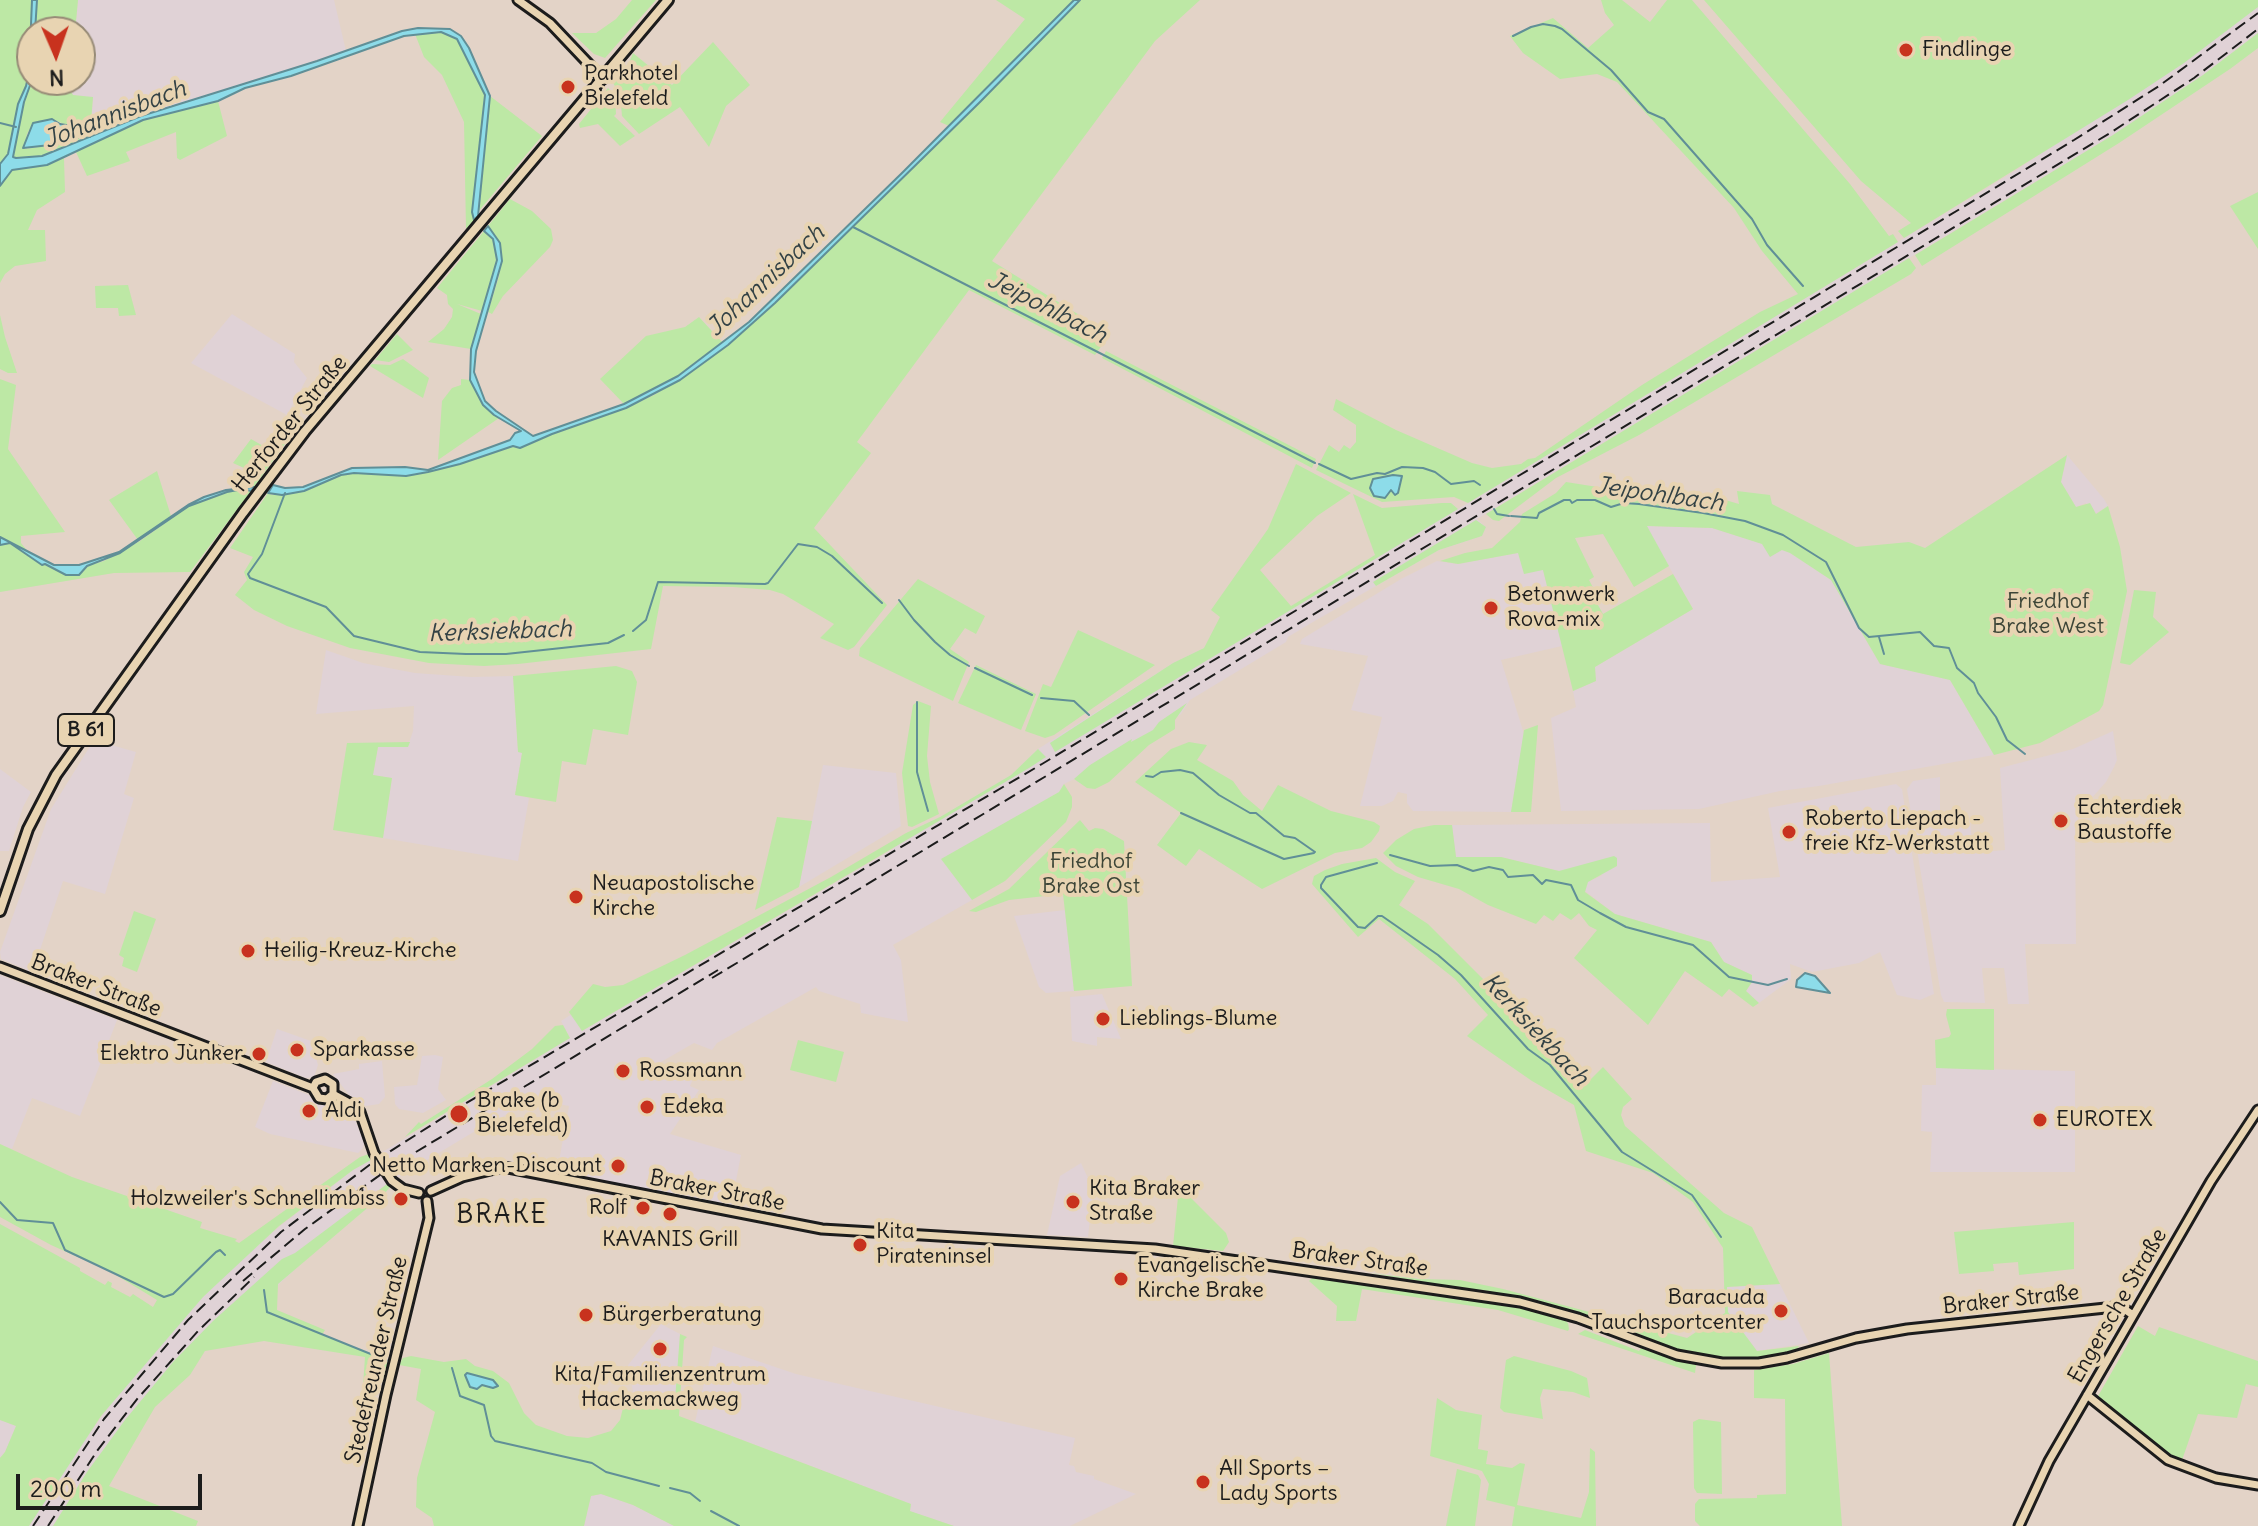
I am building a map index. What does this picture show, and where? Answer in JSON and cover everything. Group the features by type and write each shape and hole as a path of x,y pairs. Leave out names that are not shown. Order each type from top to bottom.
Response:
{"main road":[{"path":"518,0 550,23 603,79"},
{"name":"Herforder Straße","path":"0,911 28,829 56,775 253,499 305,431 668,0"},
{"name":"Braker Straße","path":"0,967 313,1088"},
{"path":"318,1080 328,1080 333,1084 333,1094 327,1099 319,1098 313,1088 318,1080"},
{"path":"333,1094 360,1112 372,1149 392,1181 403,1189 419,1193"},
{"name":"Engersche Straße","path":"2019,1526 2049,1461 2211,1181 2258,1110"},
{"name":"Braker Straße","path":"431,1191 455,1179 503,1167 822,1229 1136,1246 1520,1302 1578,1318 1677,1355 1722,1363 1759,1363 1787,1358 1856,1338 1907,1329 2115,1307 2133,1315"},
{"path":"424,1188 431,1191 432,1197 422,1200 419,1193 424,1188"},
{"name":"Stedefreunder Straße","path":"358,1526 429,1218 427,1201"},
{"path":"2087,1395 2168,1460 2216,1478 2258,1485"}],"shaded area":[{"path":"78,0 334,0 346,51 90,135 93,98 80,96 96,96 96,16 76,16"},
{"path":"2258,7 2258,33 2203,75 2113,135 1477,519 1486,527 1482,536 1439,550 1288,637 1286,642 1190,700 1181,714 1081,784 1074,779 1064,784 1060,792 942,859 972,900 893,945 901,960 908,1022 861,1013 860,1004 819,991 816,987 717,1043 712,1050 694,1043 654,1066 692,1081 690,1086 699,1090 670,1134 741,1155 731,1206 557,1172 569,1106 542,1101 540,1097 521,1104 387,1184 390,1187 385,1193 331,1237 119,1429 53,1526 29,1526 67,1465 122,1388 233,1267 353,1170 570,1038 561,1021 572,1014 582,1031 893,849 906,833 940,817 1011,775 1038,749 1173,663 1204,648 1209,658 1375,555 1451,503 1458,509 2015,171"},
{"path":"232,314 295,354 294,362 307,378 287,415 191,363"},
{"path":"2067,455 2108,506 2095,514 2086,503 2076,507 2061,482"},
{"path":"1646,526 1712,528 1791,553 1831,580 1880,664 1950,680 1994,755 1780,791 1699,809 1561,811 1551,718 1576,707 1573,691 1596,681 1595,667 1693,609"},
{"path":"1518,553 1543,570 1562,646 1501,660 1524,734 1511,812 1413,811 1407,803 1407,794 1398,792 1393,801 1382,806 1360,806 1382,717 1351,710 1368,656 1300,644 1302,639 1401,579 1437,561 1458,564"},
{"path":"326,650 363,663 415,673 513,676 518,751 522,753 515,795 529,798 518,861 383,838 392,778 373,775 378,747 408,746 413,731 414,706 316,714"},
{"path":"2113,731 2117,760 2106,782 2082,809 2075,826 2076,944 2025,944 2029,1004 2008,1004 2004,968 1982,968 1985,1003 1944,1002 1907,789 1913,781 1940,777 1940,821 1970,821 1973,853 2005,850 2000,768 2073,749"},
{"path":"94,740 136,752 124,794 134,798 105,894 63,881 34,968 30,971 1,959 0,952 51,809"},
{"path":"823,765 896,773 901,826 799,887"},
{"path":"0,769 31,792 9,851 0,851"},
{"path":"1896,784 1902,789 1934,994 1920,1000 1897,995 1880,952 1859,963 1812,972 1790,964 1791,979 1759,1003 1746,991 1752,982 1752,975 1724,962 1711,942 1615,914 1585,891 1587,882 1603,875 1559,871 1501,857 1456,857 1452,825 1710,823 1711,882 1780,877 1768,808"},
{"path":"1065,910 1074,991 1046,993 1039,987 1014,916"},
{"path":"0,975 117,1020 80,1116 32,1098 12,1149 0,1144"},
{"path":"1102,994 1121,1039 1097,1037 1097,1046 1072,1041 1070,997"},
{"path":"277,1029 311,1041 318,1065 314,1077 306,1078 266,1062"},
{"path":"422,1056 443,1057 438,1089 446,1100 423,1113 399,1109 395,1104 394,1087 417,1085"},
{"path":"382,1061 385,1097 379,1104 366,1106 349,1095 333,1074 359,1069 359,1064"},
{"path":"1936,1068 2075,1071 2075,1172 1930,1172 1932,1132 1921,1131 1922,1085 1936,1085"},
{"path":"273,1081 309,1095 319,1104 331,1103 352,1112 364,1143 363,1148 358,1153 270,1134 255,1127"},
{"name":"Kita Braker Straße","path":"1081,1163 1093,1189 1088,1237 1047,1235 1060,1176"},
{"path":"1780,1284 1809,1343 1757,1351 1728,1312 1727,1287"},
{"name":"Kita/Familienzentrum Hackemackweg","path":"661,1324 680,1334 676,1400 634,1397 628,1365"},
{"path":"713,1346 796,1374 1075,1438 1069,1465 1074,1466 1076,1472 1094,1476 1094,1479 1136,1494 1070,1526 954,1526 909,1511 911,1504 695,1422"},
{"path":"0,1420 16,1426 0,1458"},
{"path":"601,1494 633,1505 674,1526 584,1526 591,1496"}],"green space":[{"path":"0,0 32,0 31,16 16,16 16,96 22,96 8,154 0,164"},
{"path":"37,0 78,0 76,16 36,16"},
{"path":"632,0 656,0 605,58 594,54 572,33 596,33 616,19"},
{"path":"996,0 1074,0 949,126 940,122 1025,19"},
{"path":"1080,0 1200,0 1155,41 992,261 1110,334 1095,355 969,290 857,442 871,453 814,528 887,605 854,647 848,650 820,638 834,624 783,594 733,587 663,586 651,649 518,664 429,663 350,648 287,626 254,610 235,595 247,580 244,572 253,557 230,548 268,493 272,495 317,486 341,475 354,473 428,472 513,446 520,448 626,408 654,395 702,365 775,303"},
{"path":"1601,0 1622,0 1650,22 1667,0 1692,0 1850,184 1889,236 1893,234 1898,242 1468,503 1454,497 1382,502 1316,470 1329,445 1339,452 1344,445 1350,449 1356,442 1356,425 1333,410 1336,399 1396,430 1472,463 1492,468 1521,464 1535,458 1642,385 1760,312 1798,294 1762,251 1734,208 1617,82 1597,74 1560,79 1523,53 1510,36 1553,18 1588,48 1614,25 1605,13"},
{"path":"1704,0 2258,0 2258,7 2184,63 2128,100 1904,238 1898,231 1911,223 1861,181"},
{"path":"441,32 457,38 485,95 472,212 474,220 466,229 464,122 442,75 424,57 415,34"},
{"path":"2258,33 2258,48 2230,69 2119,143 1922,266 1915,255 2113,135 2203,75"},
{"path":"713,42 750,85 726,106 709,147 680,107 639,134 622,116 620,94 613,83 633,53 672,85"},
{"path":"608,88 615,95 614,116 635,136 620,146 598,124 580,128 579,124"},
{"path":"26,96 93,97 90,135 42,156 13,157","holes":["55,120 78,127 79,137 59,144 25,149 27,134 33,123"]},
{"path":"490,96 542,136 477,213 489,107"},
{"path":"218,101 227,136 180,160 177,158 176,132 126,152 130,161 87,176 76,152 143,120"},
{"path":"64,158 65,192 37,210 28,230 45,230 46,261 15,266 0,283 0,186 12,170 47,165"},
{"path":"2258,192 2258,249 2230,206"},
{"path":"510,199 532,211 551,229 553,240 550,247 503,296 492,314 488,312 499,276 500,243 488,226"},
{"path":"484,231 493,239 497,260 482,311 457,304 481,314 471,349 428,342 444,329 452,317 453,309 448,304 447,295 437,288"},
{"path":"1909,258 1916,268 1911,274 1639,435 1556,478 1499,521 1486,514"},
{"path":"128,285 136,315 119,316 118,308 96,308 95,286"},
{"path":"0,315 5,337 17,373 0,369"},
{"path":"699,317 723,343 678,376 624,404 600,379 646,336 685,327"},
{"path":"397,334 413,350 389,362 375,360"},
{"path":"1106,351 1316,459 1312,468 1102,358"},
{"path":"403,359 429,378 423,398 370,366 390,365"},
{"path":"0,379 16,385 8,449 65,532 21,536 21,543 29,553 13,544 41,565 45,564 66,575 83,572 87,566 104,561 140,541 189,506 227,492 251,491 190,572 114,573 0,592 0,545 10,542 0,537"},
{"path":"461,379 470,380 483,405 499,418 438,460 442,401 452,388 461,385"},
{"path":"251,439 272,451 281,443 285,444 254,487 244,488 255,473 233,463"},
{"name":"Friedhof Brake West","path":"2067,455 2061,482 2076,507 2090,503 2096,514 2108,506 2120,547 2127,591 2103,705 2099,711 2040,743 1994,755 1950,680 1880,664 1831,580 1782,550 1770,557 1762,544 1712,528 1647,526 1669,566 1634,587 1603,534 1575,538 1594,577 1589,580 1603,614 1673,574 1693,609 1595,667 1596,681 1573,691 1543,570 1524,574 1518,553 1458,564 1440,561 1492,548 1520,522 1522,514 1556,493 1566,482 1604,488 1708,495 1739,504 1737,491 1770,495 1772,504 1856,547 1909,542 1925,548"},
{"path":"1296,464 1351,493 1317,516 1260,570 1291,606 1375,555 1353,494 1382,508 1451,503 1458,509 1055,752 1050,743 1173,663 1204,648 1220,617 1211,610 1268,529"},
{"path":"157,471 171,516 138,540 109,500"},
{"path":"1476,520 1486,527 1482,536 1439,550 1376,586 1373,582"},
{"path":"918,579 985,616 976,634 965,628 950,649 969,662 953,701 859,656 860,648"},
{"path":"2134,590 2156,592 2153,617 2169,632 2130,665 2120,663"},
{"path":"1078,630 1155,665 1054,735 1045,738 1025,731 1043,684 1051,687"},
{"path":"976,665 1036,694 1021,730 958,703"},
{"path":"616,666 632,671 637,682 628,735 593,729 586,765 562,761 556,802 515,795 522,753 518,752 513,676"},
{"path":"918,701 931,706 927,756 939,814 912,827 908,826 902,773 913,705"},
{"path":"1187,703 1175,720 1175,729 1149,745 1109,782 1095,789 1087,788 1074,779 1090,765 1153,730 1159,722"},
{"path":"1538,725 1531,812 1511,812 1524,730"},
{"path":"410,742 408,747 378,747 373,775 392,778 383,838 333,830 347,743"},
{"path":"1189,742 1207,745 1197,760 1233,781 1243,795 1262,811 1278,785 1331,811 1374,822 1380,826 1379,831 1362,848 1335,853 1262,889 1199,849 1186,866 1157,845 1181,813 1135,782 1171,749"},
{"path":"1038,749 1046,757 1029,768 582,1031 569,1012 593,984 605,987 623,985 685,955 940,817 1011,775"},
{"path":"1064,784 1072,797 1066,822 1005,881 972,900 941,859 1059,792"},
{"path":"777,817 812,821 799,887 755,910"},
{"name":"Friedhof Brake Ost","path":"1080,820 1089,831 1103,829 1124,841 1132,986 1074,991 1063,894 1009,900 976,912 969,911 1009,889"},
{"path":"1452,825 1456,857 1501,857 1559,871 1614,856 1617,866 1588,882 1585,892 1615,914 1711,942 1724,962 1752,975 1752,982 1746,991 1759,1003 1753,1007 1729,989 1722,997 1685,971 1648,1025 1574,958 1597,930 1589,926 1579,913 1571,920 1560,913 1553,921 1544,915 1536,924 1488,905 1459,889 1418,877 1396,866 1383,853 1414,829"},
{"path":"1376,858 1395,872 1415,881 1399,905 1428,924 1587,1083 1603,1067 1632,1099 1623,1107 1621,1115 1625,1126 1724,1213 1752,1227 1780,1284 1727,1287 1728,1312 1757,1351 1799,1346 1795,1352 1759,1359 1706,1357 1663,1345 1622,1326 1620,1329 1549,1304 1370,1273 1460,1280 1687,1338 1725,1313 1723,1248 1693,1202 1653,1173 1586,1151 1574,1105 1532,1081 1467,1036 1488,1015 1455,979 1379,919 1358,937 1312,884 1314,876 1325,870"},
{"path":"134,911 156,919 137,972 122,966 124,958 119,955"},
{"path":"1947,1009 1994,1009 1994,1070 1936,1068 1935,1040 1951,1034"},
{"path":"563,1025 570,1038 405,1137 419,1122 421,1124 492,1079 532,1049 555,1026"},
{"path":"798,1040 844,1052 836,1082 790,1070"},
{"path":"0,1144 72,1177 202,1222 200,1228 237,1239 235,1241 239,1243 360,1157 369,1154 371,1160 279,1226 203,1297 101,1416 29,1526 0,1526 0,1458 16,1426 0,1420 0,1224 105,1285 108,1281 112,1283 111,1287 130,1297 133,1294 153,1307 157,1300 111,1272 51,1245 0,1217"},
{"path":"387,1184 390,1187 385,1193 278,1284 277,1310 325,1330 322,1335 388,1361 382,1382 372,1387 363,1386 365,1357 264,1341 205,1351 190,1375 155,1407 109,1486 198,1521 196,1526 53,1526 125,1420 173,1362 213,1321 282,1259 295,1253"},
{"path":"1184,1191 1226,1233 1229,1242 1223,1251 1173,1246 1178,1197"},
{"path":"2074,1222 2074,1269 2019,1275 2018,1262 1993,1264 1994,1271 1959,1274 1954,1232"},
{"path":"1314,1276 1525,1308 1562,1318 1569,1329 1498,1310 1362,1289 1356,1321 1336,1321 1337,1306 1309,1281"},
{"path":"2138,1326 2155,1336 2159,1327 2258,1361 2258,1387 2246,1384 2237,1418 2198,1414 2181,1463 2170,1458 2097,1398"},
{"path":"1585,1330 1639,1351 1641,1348 1696,1365 1695,1373 1578,1334"},
{"path":"680,1334 687,1337 684,1340 679,1416 911,1504 910,1511 954,1526 674,1526 633,1505 601,1494 591,1496 584,1526 434,1526 432,1518 416,1507 417,1478 435,1412 416,1400 421,1369 399,1365 403,1358 411,1356 444,1362 466,1359 475,1366 493,1371 509,1383 524,1413 536,1425 567,1436 588,1438 611,1431 620,1420 624,1404 634,1397 675,1400"},
{"path":"1829,1353 1842,1526 1700,1526 1695,1521 1695,1504 1699,1499 1786,1494 1785,1399 1754,1398 1754,1370 1793,1364"},
{"path":"1514,1356 1587,1378 1590,1398 1573,1392 1543,1389 1540,1398 1543,1419 1504,1412 1500,1408 1506,1360"},
{"path":"1437,1398 1456,1410 1482,1415 1478,1449 1488,1451 1486,1464 1512,1468 1520,1463 1525,1464 1517,1505 1581,1518 1589,1492 1590,1448 1595,1452 1596,1526 1512,1526 1515,1507 1486,1500 1489,1484 1482,1471 1430,1456"},
{"path":"1699,1419 1721,1422 1722,1494 1697,1493 1694,1488 1693,1422"},
{"path":"1457,1469 1478,1475 1481,1480 1475,1526 1446,1526"}],"water":[{"path":"32,0 37,0 36,16 31,16"},
{"path":"1074,0 1080,0 775,303 728,345 680,380 626,408 520,448 513,446 460,464 406,476 354,473 341,475 304,491 282,495 268,493 273,485 303,487 352,468 428,470 510,440 521,431 483,405 470,380 471,349 497,260 493,239 484,231 488,226 500,243 502,261 476,351 474,372 485,401 496,411 533,436 624,404 678,376 749,322"},
{"path":"450,29 461,36 469,48 490,96 478,216 474,220 472,212 485,95 457,39 441,32 404,36 291,76 245,88 218,101 143,120 47,165 12,170 0,186 0,164 8,154 22,96 26,96 13,157 42,156 141,116 402,31"},
{"path":"52,119 60,124 78,127 79,137 59,144 23,148 33,123"},
{"path":"1402,476 1398,493 1395,495 1391,490 1385,498 1374,496 1370,488 1373,479"},
{"path":"254,487 251,491 227,492 189,506 120,553 87,566 79,575 66,575 42,565 10,543 0,545 0,537 54,565 79,565 119,552 188,505 204,497 226,490"},
{"path":"1805,973 1815,976 1830,993 1796,987 1797,980"},
{"path":"467,1373 493,1380 498,1386 470,1387"}],"waterway":[{"path":"1513,36 1543,24 1555,26 1611,70 1648,112 1664,119 1752,219 1767,245 1803,286"},
{"path":"0,123 16,127"},
{"name":"Johannisbach","path":"79,131 90,137"},
{"name":"Jeipohlbach","path":"853,227 1315,463"},
{"name":"Jeipohlbach","path":"1319,464 1351,479 1385,474 1402,467 1435,472 1451,484 1474,481 1480,485"},
{"name":"Kerksiekbach","path":"285,493 262,554 248,574 250,578 326,607 354,636 420,652 506,654 608,643 624,635"},
{"name":"Jeipohlbach","path":"1511,516 1537,518 1539,513 1564,500 1572,503 1595,500 1611,507 1624,503 1703,513 1745,521 1783,535 1826,562 1859,628 1869,637 1920,632 1934,646 1949,648 1957,668 1974,683 2007,740 2025,754"},
{"name":"Jeipohlbach","path":"1494,509 1497,514 1509,516"},
{"name":"Kerksiekbach","path":"633,631 646,620 658,582 765,584 798,544 817,547 832,556 882,603"},
{"name":"Kerksiekbach","path":"899,600 935,642 969,666"},
{"path":"1879,637 1884,654"},
{"name":"Kerksiekbach","path":"975,668 1032,695"},
{"name":"Kerksiekbach","path":"1041,698 1074,701 1089,715"},
{"path":"917,702 917,772 928,811"},
{"name":"Kerksiekbach","path":"1146,776 1180,770 1193,773 1219,795 1250,813 1256,813 1284,836 1295,838 1315,852"},
{"path":"1181,813 1284,859 1314,853"},
{"path":"1390,855 1430,866 1457,865 1473,871 1489,867 1503,870 1508,877 1533,875 1542,884 1546,880 1571,885 1578,900 1600,913 1626,927 1693,945 1729,977 1768,985 1787,979"},
{"name":"Kerksiekbach","path":"1377,863 1326,877 1321,888 1358,927 1365,928 1382,916 1461,975 1528,1049 1550,1065 1622,1152 1692,1195 1721,1237"},
{"path":"0,1202 17,1220 53,1223 65,1250 164,1297 173,1294 216,1252 220,1250 225,1255"},
{"path":"264,1290 267,1312 388,1361"},
{"path":"452,1368 460,1396 484,1405 495,1441 592,1463 606,1472 659,1486"},
{"path":"670,1488 690,1493 700,1501"},
{"path":"711,1511 739,1526"}],"railway":[{"path":"33,1526 104,1419 188,1320 281,1232 372,1163 458,1108 1042,764 2074,140 2159,86 2258,13"},
{"path":"712,978 2110,133 2194,78 2258,29"},
{"path":"243,1281 305,1229 391,1167 718,970"},
{"path":"48,1526 97,1451 138,1398 199,1330 254,1277"}],"place":[{"name":"Findlinge","path":"1906,50"},
{"name":"Parkhotel Bielefeld","path":"568,87"},
{"name":"Betonwerk Rova-mix","path":"1491,608"},
{"name":"Echterdiek Baustoffe","path":"2061,821"},
{"name":"Roberto Liepach - freie Kfz-Werkstatt","path":"1789,832"},
{"name":"Neuapostolische Kirche","path":"576,897"},
{"name":"Heilig-Kreuz-Kirche","path":"248,951"},
{"name":"Lieblings-Blume","path":"1103,1019"},
{"name":"Sparkasse","path":"297,1050"},
{"name":"Elektro Junker","path":"259,1054"},
{"name":"Rossmann","path":"623,1071"},
{"name":"Edeka","path":"647,1107"},
{"name":"Aldi","path":"309,1111"},
{"name":"Brake (b Bielefeld)","path":"459,1114"},
{"name":"EUROTEX","path":"2040,1120"},
{"name":"Netto Marken-Discount","path":"618,1166"},
{"name":"Holzweiler's Schnellimbiss","path":"401,1199"},
{"name":"Kita Braker Straße","path":"1073,1202"},
{"name":"Rolf","path":"643,1208"},
{"name":"KAVANIS Grill","path":"670,1214"},
{"name":"Kita Pirateninsel","path":"860,1245"},
{"name":"Evangelische Kirche Brake","path":"1121,1279"},
{"name":"Baracuda Tauchsportcenter","path":"1781,1311"},
{"name":"Bürgerberatung","path":"586,1315"},
{"name":"Kita/Familienzentrum Hackemackweg","path":"660,1349"},
{"name":"All Sports – Lady Sports","path":"1203,1482"}],"district":[{"name":"BRAKE","path":"502,1216"}]}
